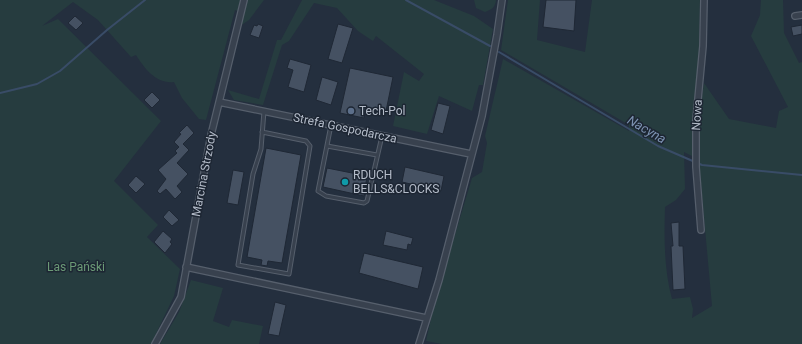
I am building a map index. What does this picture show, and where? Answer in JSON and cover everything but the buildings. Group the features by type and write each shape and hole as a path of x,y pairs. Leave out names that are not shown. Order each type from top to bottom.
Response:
{"street":[{"name":"Marcina Strzody","path":"154,344 181,297 219,102 244,0"},
{"path":"419,344 439,280 482,116 502,0"},
{"name":"Nowa","path":"701,230 696,167 696,120 703,46 704,0"},
{"path":"795,16 802,16"},
{"name":"Strefa Gospodarcza","path":"219,102 471,154"},
{"path":"186,267 426,318"}],"lane":[{"path":"262,132 306,141 310,146 289,274 238,265 253,174 261,149 262,132 264,111"},
{"path":"331,126 318,191 326,196 364,203 367,200 382,136"},
{"path":"327,146 377,155"}],"green space":[{"name":"Las Pański","path":"0,0 241,0 238,11 235,10 206,120 199,119 182,98 174,82 162,81 156,78 147,70 136,55 131,57 98,20 73,2 42,26 58,19 161,121 114,181 158,225 147,237 180,269 174,296 151,344 0,344"},
{"path":"245,0 264,0 249,20 237,28"},
{"path":"302,0 434,0 474,16 493,29 483,85 479,85 472,111 439,96 427,134 393,126 404,72 419,81 424,74 376,36 373,41 358,31 337,8 314,3 289,41 282,45 263,105 234,100 228,90 259,99 277,40 281,40"},
{"path":"474,0 496,0 493,8 485,12 476,8"},
{"path":"508,0 540,0 537,40 585,52 592,0 700,0 699,62 693,119 692,156 684,152 685,189 676,200 665,207 666,265 669,288 672,299 690,297 693,309 692,318 712,306 699,162 698,121 704,83 729,119 776,128 779,111 788,107 751,36 760,15 761,0 783,0 784,33 799,63 802,62 802,344 442,344 426,341 435,301 472,178 482,172 487,143 485,136 503,59 629,131 629,125 501,50"},
{"path":"191,280 223,288 213,321 229,327 232,320 263,326 259,344 160,344 179,312"}],"waterway":[{"path":"0,93 37,84 60,71 107,30 145,0"},
{"name":"Nacyna","path":"406,0 490,46"},
{"name":"Nacyna","path":"499,52 658,146 702,165 802,175"}],"place":[{"name":"Tech-Pol","path":"351,111"},
{"name":"RDUCH BELLS&CLOCKS","path":"345,182"}]}
